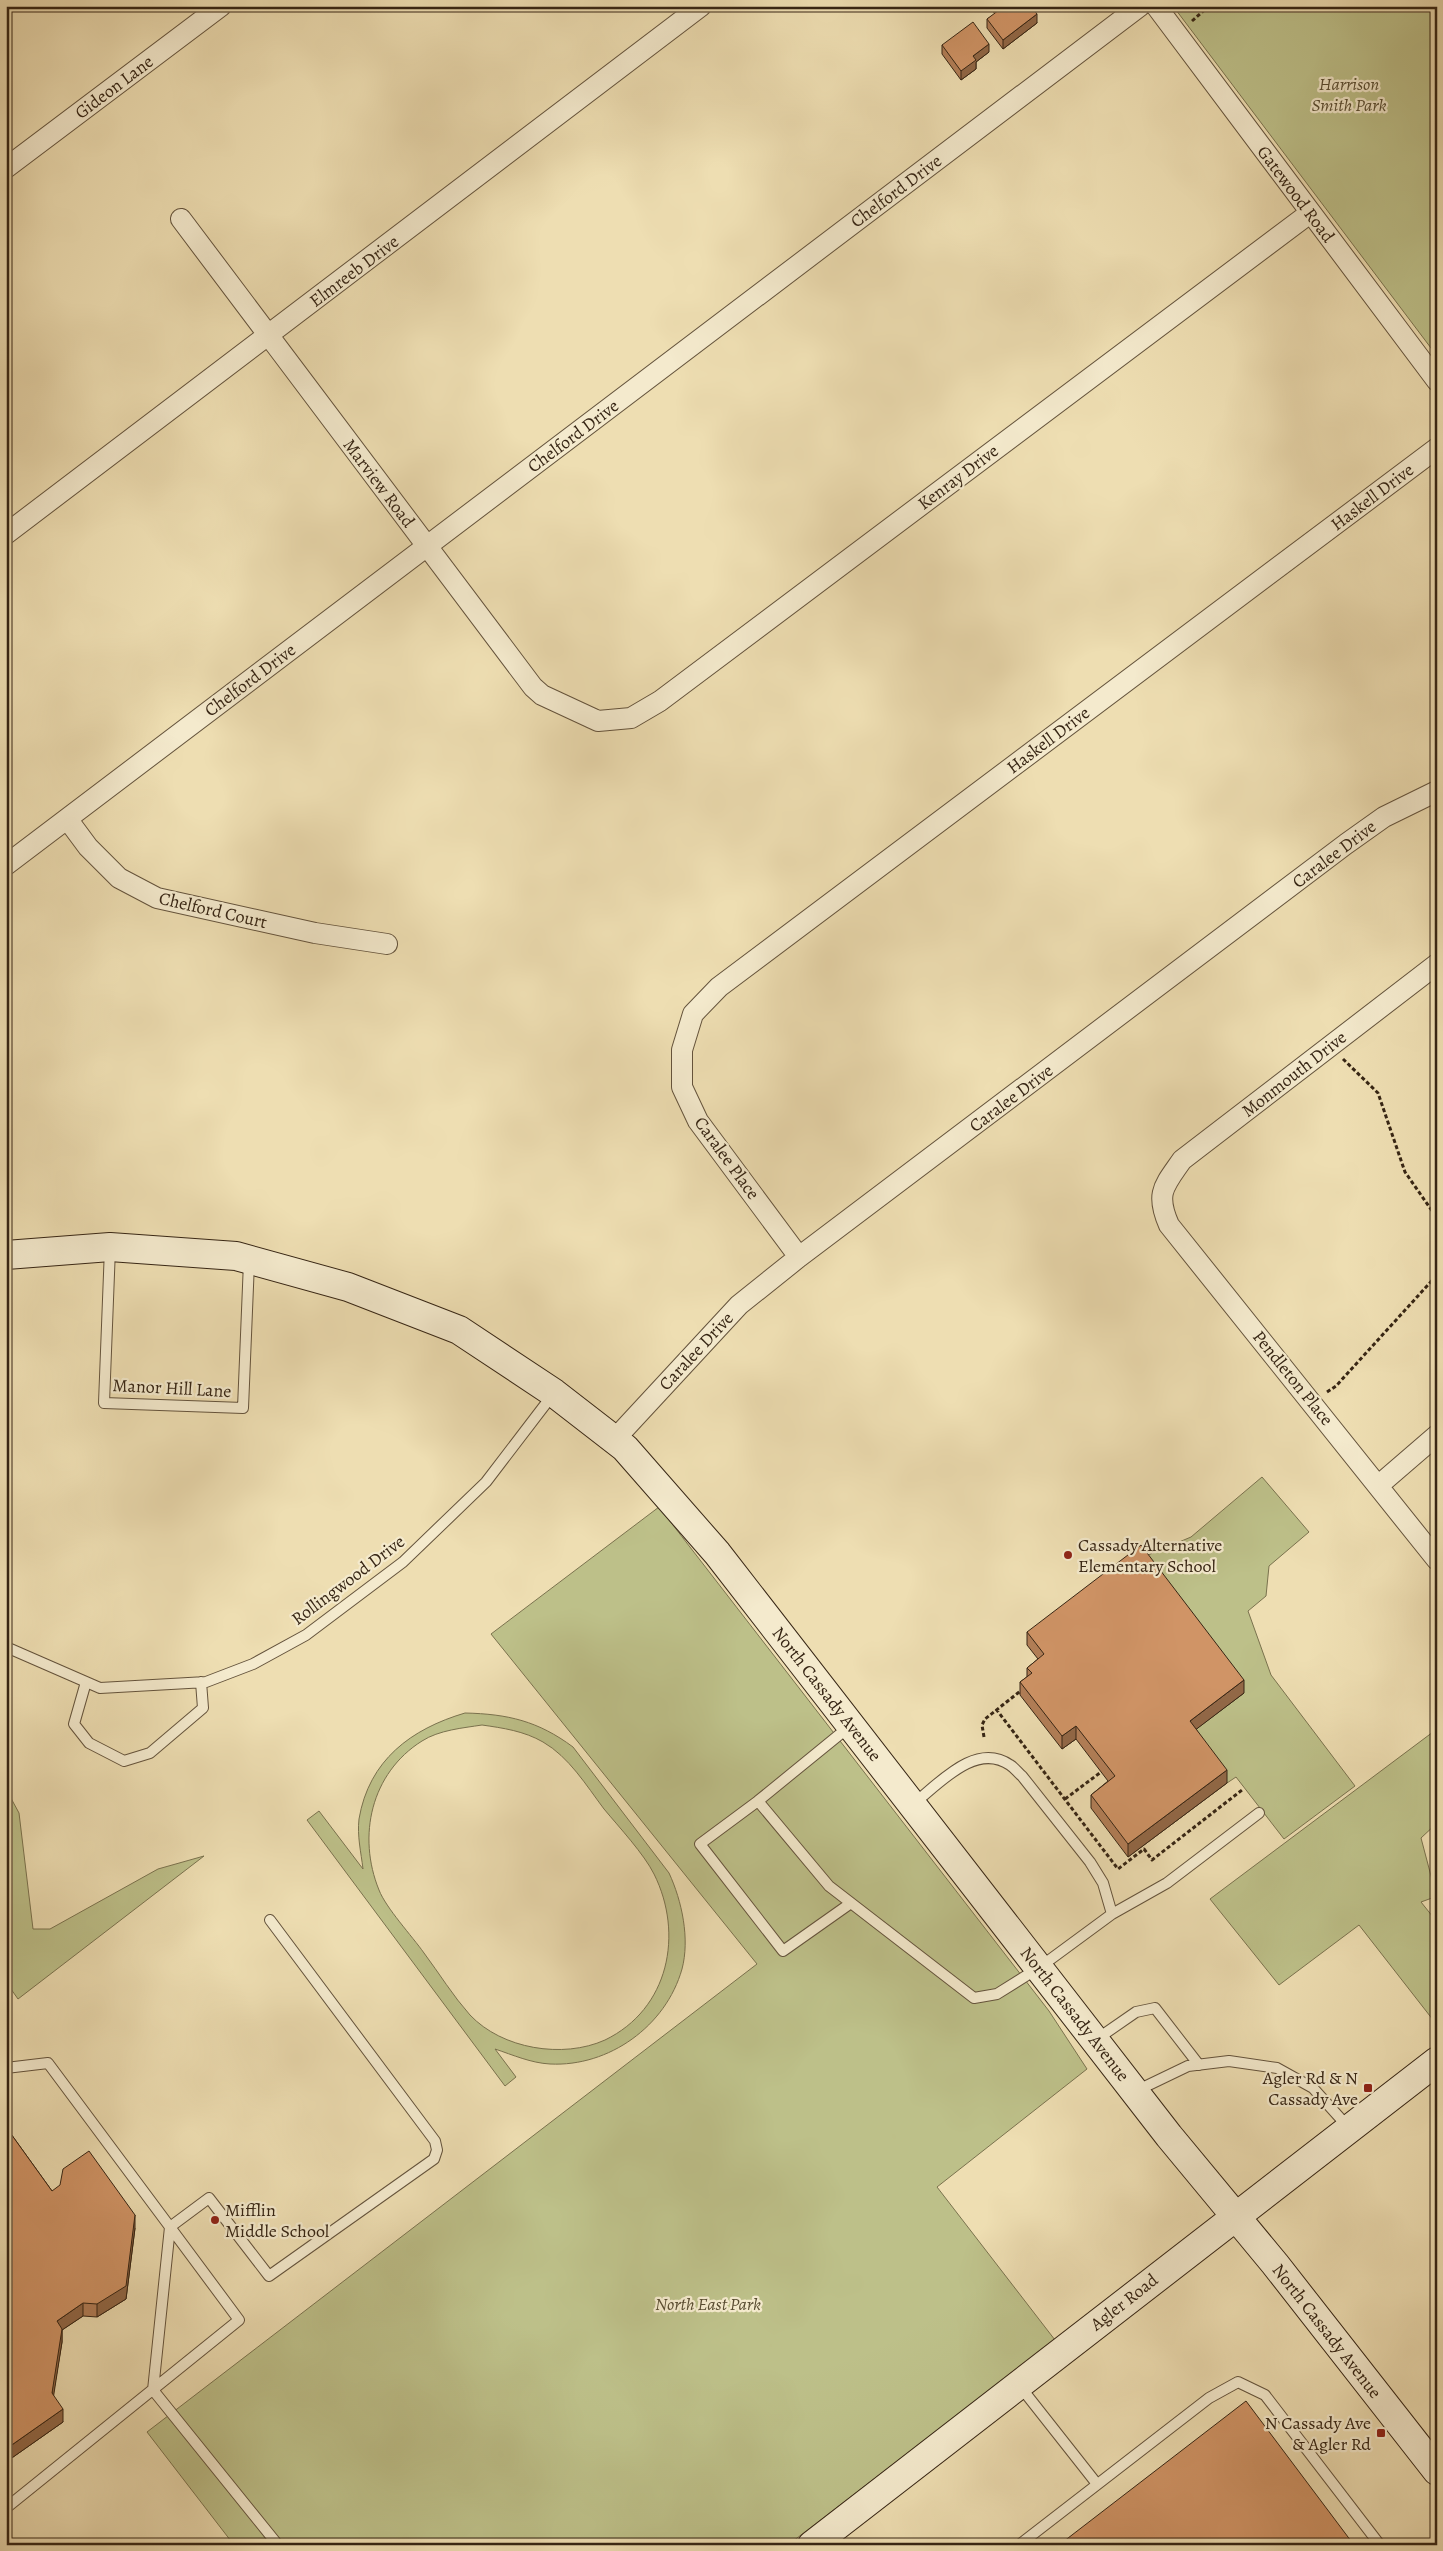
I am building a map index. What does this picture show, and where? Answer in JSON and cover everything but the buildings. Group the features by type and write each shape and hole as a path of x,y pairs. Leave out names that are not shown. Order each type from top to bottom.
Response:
{"main road":[{"name":"North Cassady Avenue","path":"6,1255 110,1247 236,1256 348,1287 459,1330 554,1392 625,1448 717,1553 1135,2091 1437,2471"},
{"name":"Agler Road","path":"812,2545 1235,2215 1437,2061"}],"street":[{"name":"Gideon Lane","path":"6,168 221,6"},
{"name":"Elmreeb Drive","path":"6,534 701,6"},
{"name":"Chelford Drive","path":"6,865 68,820 1140,6"},
{"name":"Gatewood Road","path":"1156,6 1437,381"},
{"name":"Kenray Drive","path":"598,721 631,718 660,701 1310,213"},
{"name":"Marview Road","path":"181,219 533,687 542,695 598,721"},
{"name":"Haskell Drive","path":"682,1050 693,1014 719,987 1437,448"},
{"name":"Caralee Drive","path":"614,1440 739,1305 799,1256 1346,844 1384,817 1437,791"},
{"name":"Chelford Court","path":"68,820 88,847 119,878 157,898 315,933 387,944"},
{"name":"Monmouth Drive","path":"1161,1191 1182,1160 1437,964"},
{"name":"Caralee Place","path":"682,1050 682,1087 698,1121 799,1256"},
{"name":"Pendleton Place","path":"1161,1191 1162,1209 1169,1224 1437,1560"},
{"path":"1379,1485 1437,1435"}],"lane":[{"name":"Manor Hill Lane","path":"110,1247 104,1403 243,1408 249,1260"},
{"name":"Rollingwood Drive","path":"86,1682 100,1688 201,1682 253,1664 306,1634 403,1562 486,1482 554,1392"},
{"path":"6,1647 86,1682 74,1724 89,1743 124,1761 150,1753 203,1708 201,1682"},
{"path":"851,1725 758,1801 700,1844 783,1950 851,1903"},
{"path":"912,1804 968,1762 982,1758 1010,1765 1022,1776 1090,1862 1103,1883 1112,1914"},
{"path":"758,1801 829,1886 974,1998 997,1994 1040,1967 1112,1914 1167,1883 1259,1813"},
{"path":"270,1920 435,2141 437,2150 434,2159 269,2276 208,2198 170,2227 153,2390 278,2545"},
{"path":"1096,2040 1136,2012 1154,2008 1199,2065"},
{"path":"1135,2091 1188,2066 1229,2061 1276,2068 1313,2088 1349,2128"},
{"path":"6,2068 48,2063 239,2320 6,2508"},
{"path":"1019,2545 1209,2398 1238,2382 1265,2395 1380,2545"},
{"path":"1019,2385 1097,2484"}],"path":[{"path":"1330,1046 1378,1094 1405,1172 1437,1218"},
{"path":"1313,1403 1336,1386 1437,1275"},
{"path":"984,1738 982,1725 996,1709 1029,1684"},
{"path":"996,1709 1118,1869 1144,1850 1152,1860 1242,1790"},
{"path":"1065,1799 1101,1772"}],"green space":[{"name":"Harrison Smith Park","path":"1173,6 1437,6 1437,356"},
{"path":"1262,1477 1309,1532 1269,1566 1266,1596 1248,1611 1271,1675 1355,1786 1284,1839 1236,1777 1227,1783 1190,1734 1141,1558 1191,1537"},
{"name":"North East Park","path":"659,1507 1049,2011 1087,2069 937,2187 1055,2340 788,2545 234,2545 147,2432 757,1964 491,1634"},
{"path":"465,1713 509,1717 535,1725 573,1747 669,1873 678,1896 683,1920 685,1945 682,1969 674,1990 663,2008 649,2025 632,2039 613,2050 593,2058 572,2063 550,2064 536,2062 495,2049 516,2077 505,2086 307,1820 319,1811 363,1869 359,1838 359,1819 364,1798 372,1780 383,1764 410,1738 445,1720","holes":["482,1725 513,1730 528,1735 543,1742 561,1755 644,1858 654,1874 663,1897 668,1921 669,1945 665,1968 657,1990 644,2009 627,2026 605,2040 571,2049 552,2049 516,2043 483,2027 464,2008 393,1913 379,1890 372,1869 369,1828 373,1807 380,1788 391,1770 405,1754 429,1737 459,1728"]},
{"path":"1437,1729 1437,1823 1421,1838 1435,1891 1432,1898 1421,1902 1437,1922 1437,2025 1359,1925 1279,1985 1210,1899"},
{"path":"6,1789 19,1813 33,1929 50,1929 158,1869 204,1856 18,1999 6,1982"}],"place":[{"name":"Cassady Alternative Elementary School","path":"1068,1555"},
{"name":"Agler Rd & N Cassady Ave","path":"1368,2088"},
{"name":"Mifflin Middle School","path":"215,2220"},
{"name":"N Cassady Ave & Agler Rd","path":"1381,2433"}]}
